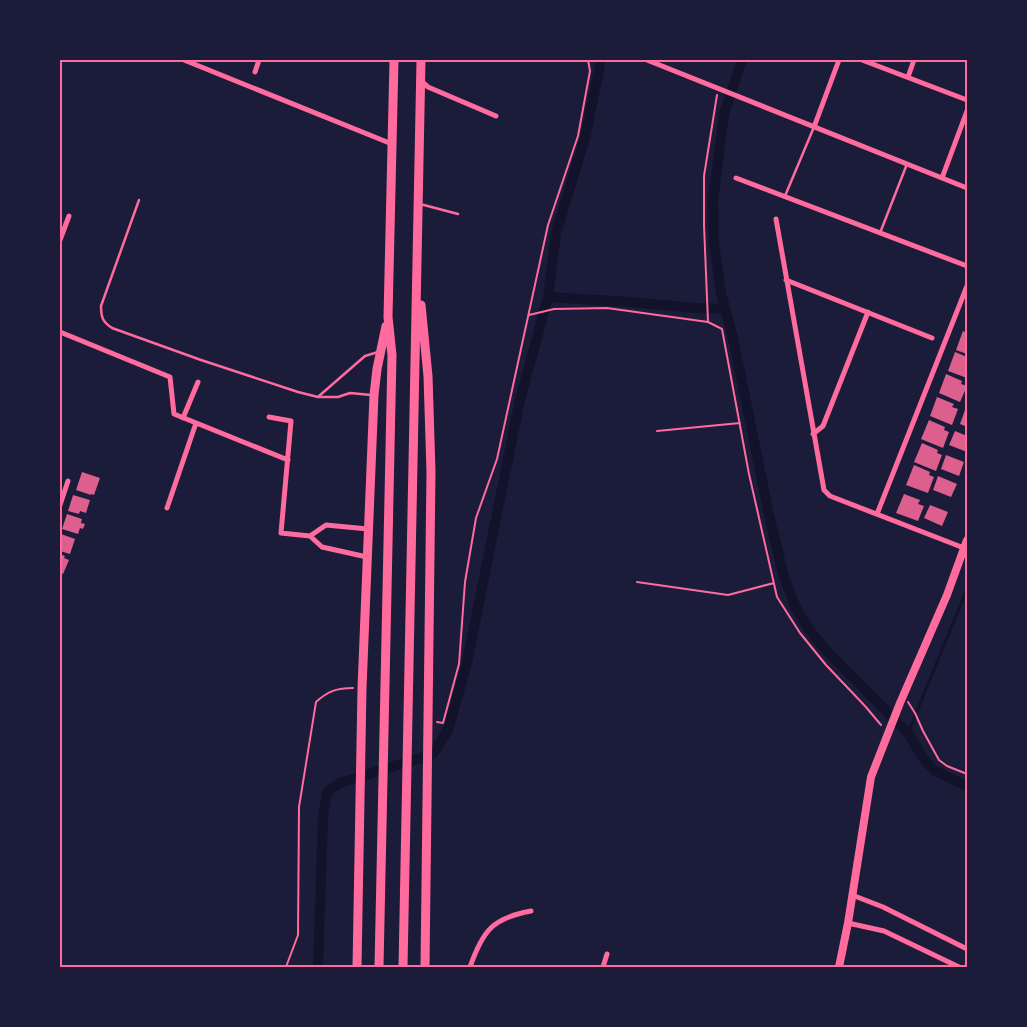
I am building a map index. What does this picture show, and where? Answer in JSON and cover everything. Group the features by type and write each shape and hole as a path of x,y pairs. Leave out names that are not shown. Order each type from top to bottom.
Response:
{"main road":[{"path":"379,967 392,355 388,317 394,60"},
{"path":"403,967 421,60"},
{"path":"417,265 428,376 431,453 426,967"},
{"path":"357,967 361,711 374,395 388,317"},
{"path":"839,967 848,923 871,777 900,703 947,595 967,540"}],"street":[{"path":"184,60 392,144"},
{"path":"255,72 259,60"},
{"path":"647,60 967,188"},
{"path":"814,128 839,60"},
{"path":"862,60 967,100"},
{"path":"908,77 914,60"},
{"path":"421,81 428,87 496,116"},
{"path":"942,178 967,111"},
{"path":"736,178 967,266"},
{"path":"60,240 69,216"},
{"path":"776,219 824,490 830,496 964,548"},
{"path":"786,280 932,338"},
{"path":"877,514 967,286"},
{"path":"813,434 823,426 868,312"},
{"path":"60,332 170,377 174,414 288,460"},
{"path":"183,418 198,382"},
{"path":"269,417 291,422 281,533 310,536 322,546 367,557"},
{"path":"167,508 196,423"},
{"path":"60,505 68,480"},
{"path":"310,536 326,525 368,529"},
{"path":"852,895 883,907 967,949"},
{"path":"470,967 480,944 495,923 514,914 531,911"},
{"path":"848,923 884,930 959,967"},
{"path":"603,967 607,954"}],"lane":[{"path":"786,196 814,128"},
{"path":"880,233 907,164"},
{"path":"139,200 101,306 101,315 104,323 112,328 201,360 298,392 338,397 350,393 374,395"},
{"path":"418,204 458,214"},
{"path":"318,396 365,356 381,351"}],"path":[{"path":"436,722 442,723 459,664 465,582 476,518 497,459 548,225 578,136 590,71 588,60"},
{"path":"708,322 704,176 709,135 717,95 711,93"},
{"path":"528,315 554,309 607,308 708,322 722,329 749,474 777,597 800,633 826,665 881,724"},
{"path":"657,431 740,423"},
{"path":"637,582 728,595 774,583"},
{"path":"286,967 298,934 297,840 299,807 316,702 325,694 338,688 362,688"},
{"path":"910,704 939,760 947,766 967,774"}],"building":[{"path":"963,331 967,333 967,354 956,350"},
{"path":"955,352 967,357 967,378 948,371"},
{"path":"946,374 962,381 961,384 967,386 960,402 939,393"},
{"path":"937,397 954,404 952,407 958,409 952,425 930,416"},
{"path":"965,410 967,410 967,427 960,424"},
{"path":"929,420 945,427 944,430 949,432 943,448 921,439"},
{"path":"955,431 967,436 967,452 949,445"},
{"path":"922,443 938,450 937,453 942,455 936,471 914,462"},
{"path":"946,455 964,462 959,476 941,469"},
{"path":"914,465 930,472 929,475 934,477 928,493 906,485"},
{"path":"82,472 100,478 94,495 76,490"},
{"path":"938,476 957,484 951,497 933,490"},
{"path":"904,494 920,500 918,504 924,506 918,521 896,513"},
{"path":"73,495 90,500 86,513 80,511 79,514 68,511"},
{"path":"930,505 948,512 942,526 924,518"},
{"path":"67,514 82,519 81,523 85,524 83,529 80,528 78,534 62,529"},
{"path":"61,534 75,539 70,554 60,551"},
{"path":"60,554 69,560 63,574 60,573"}],"waterway":[{"path":"318,967 323,816 327,792 340,783 433,754 448,730 466,667 520,400 548,297 556,233 585,138 601,60"},
{"path":"742,60 724,114 713,200 714,242 721,293 733,338 769,515 784,577 796,608 824,648 908,733 925,761 935,771 967,786"},
{"path":"548,297 725,309"},
{"path":"908,733 967,589"}]}
